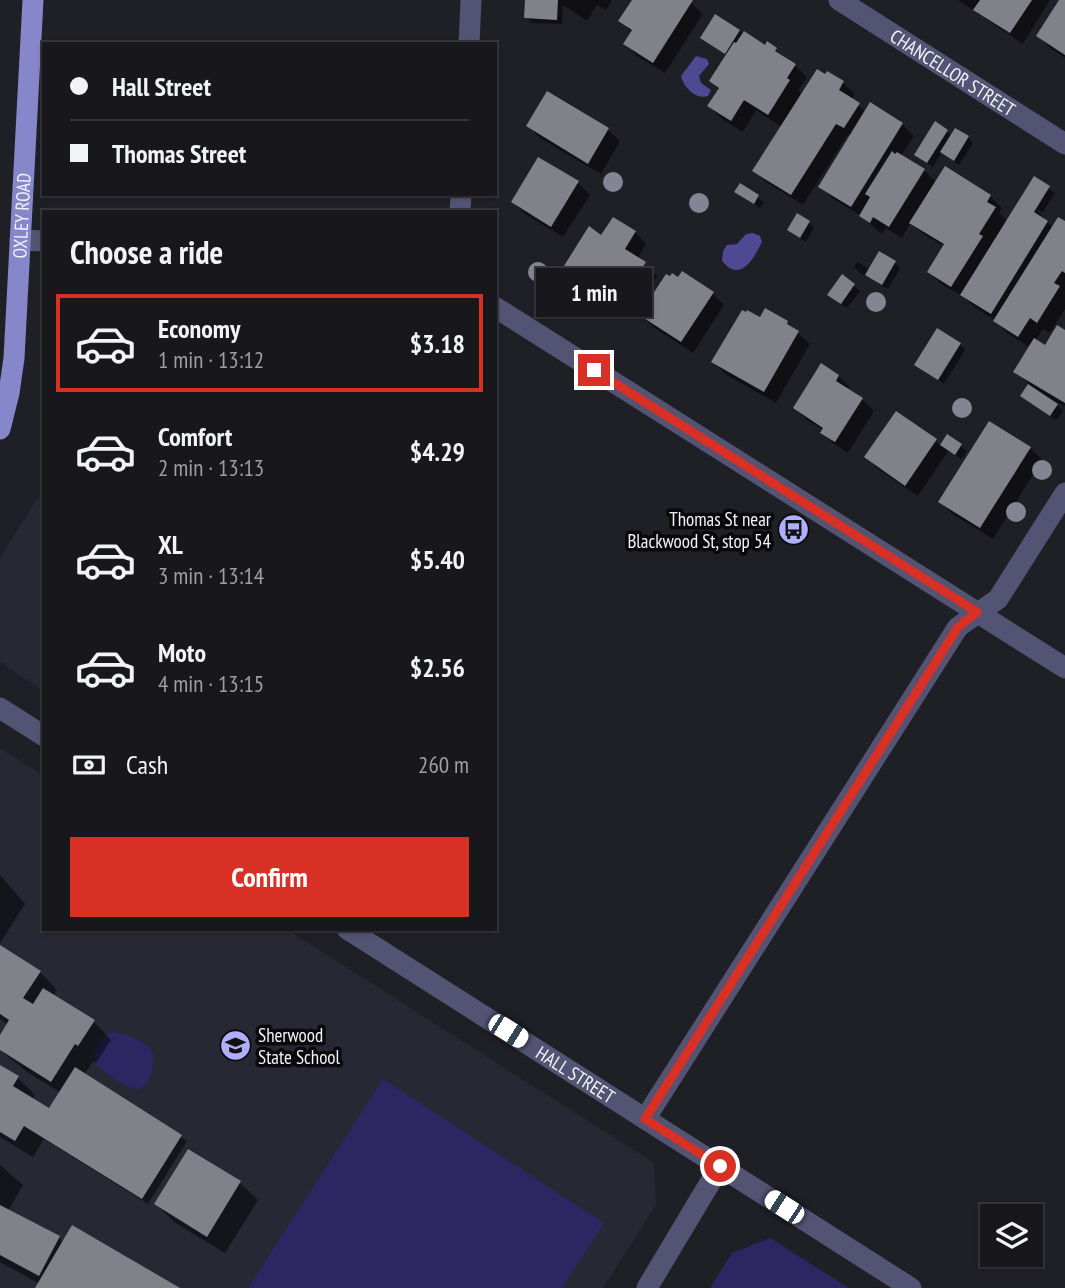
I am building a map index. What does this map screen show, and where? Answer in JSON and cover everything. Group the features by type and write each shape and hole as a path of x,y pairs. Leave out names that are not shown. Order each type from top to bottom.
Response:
{"main road":[{"name":"OXLEY ROAD","path":"0,429 16,334 33,0"}],"street":[{"path":"469,42 471,0"},
{"name":"CHANCELLOR STREET","path":"839,0 1065,144"},
{"path":"20,240 42,241"},
{"path":"497,308 1065,668"},
{"path":"645,1119 958,627 998,599 1065,493"},
{"path":"0,708 42,735"},
{"name":"HALL STREET","path":"350,931 911,1288"},
{"path":"647,1288 720,1166"}],"shaded area":[{"path":"696,56 707,59 709,64 699,76 701,83 711,90 708,96 704,97 691,92 681,76"},
{"path":"746,234 760,236 762,242 750,262 735,270 722,261 727,245 737,244"},
{"path":"42,491 42,690 0,662 0,558"},
{"name":"Sherwood State School","path":"0,748 42,775 42,931 289,931 654,1163 656,1205 603,1288 0,1288"},
{"path":"113,1032 140,1041 152,1051 151,1073 146,1084 138,1089 116,1080 96,1065 98,1045 104,1037"},
{"path":"383,1079 604,1223 562,1288 248,1288"},
{"path":"770,1238 849,1288 710,1288 732,1253"}],"building":[{"path":"525,0 558,0 557,20 524,18"},
{"path":"632,0 693,0 653,63 623,44 632,30 618,21"},
{"path":"980,0 1032,0 1010,33 973,10"},
{"path":"1059,0 1065,0 1065,55 1036,36"},
{"path":"715,14 740,30 725,54 700,38"},
{"path":"744,31 765,45 767,41 777,48 775,51 796,64 787,78 790,80 768,115 744,100 731,121 707,106 719,88 709,81"},
{"path":"817,69 825,74 827,71 844,81 839,90 860,103 844,128 836,124 791,195 752,171"},
{"path":"547,91 609,128 588,164 526,126"},
{"path":"870,102 903,123 851,207 818,187"},
{"path":"935,121 948,130 927,163 914,155"},
{"path":"955,128 969,136 954,161 940,152"},
{"path":"892,151 925,169 889,227 873,217 870,223 859,216 870,197 865,194"},
{"path":"538,157 579,181 551,227 511,202"},
{"path":"945,166 991,195 987,202 996,207 979,234 983,236 951,287 927,272 944,244 909,223"},
{"path":"1034,176 1050,186 1034,212 1048,221 991,314 960,295"},
{"path":"740,183 759,195 754,204 734,192"},
{"path":"797,213 810,221 800,238 787,230"},
{"path":"613,217 636,231 625,249 646,262 619,305 578,279 565,300 544,287 558,266 562,269 589,226 601,235"},
{"path":"1058,217 1065,221 1065,273 1062,271 1054,283 1060,286 1037,323 1030,318 1018,337 993,321"},
{"path":"879,251 896,261 882,285 865,275"},
{"path":"682,271 714,292 681,342 639,315 666,274 670,276 672,273 678,277"},
{"path":"842,274 855,284 841,304 827,295"},
{"path":"765,308 788,321 787,324 799,331 764,392 711,362 742,310 760,317"},
{"path":"1057,325 1065,330 1065,403 1013,372 1034,338 1045,345"},
{"path":"937,328 961,343 938,380 914,365"},
{"path":"821,363 839,375 836,381 863,398 835,442 820,433 823,428 793,408"},
{"path":"1028,384 1058,404 1050,416 1020,396"},
{"path":"896,411 937,439 905,486 864,457"},
{"path":"989,421 1031,447 980,528 938,502"},
{"path":"947,434 962,444 955,455 940,445"},
{"path":"0,945 41,971 23,998 33,1004 43,988 95,1020 78,1046 75,1044 51,1082 0,1050 0,1035 9,1020 0,1014"},
{"path":"0,1065 19,1076 13,1086 49,1108 75,1067 182,1135 142,1199 24,1126 15,1141 0,1132"},
{"path":"188,1149 241,1181 207,1237 154,1204"},
{"path":"0,1205 60,1236 39,1276 0,1255"},
{"path":"72,1225 180,1288 35,1288"}],"place":[{"name":"Thomas St near Blackwood St, stop 54","path":"794,530"},
{"name":"Sherwood State School","path":"235,1046"}],"route":[{"path":"594,370 977,612 958,627 645,1119 720,1166"}]}
